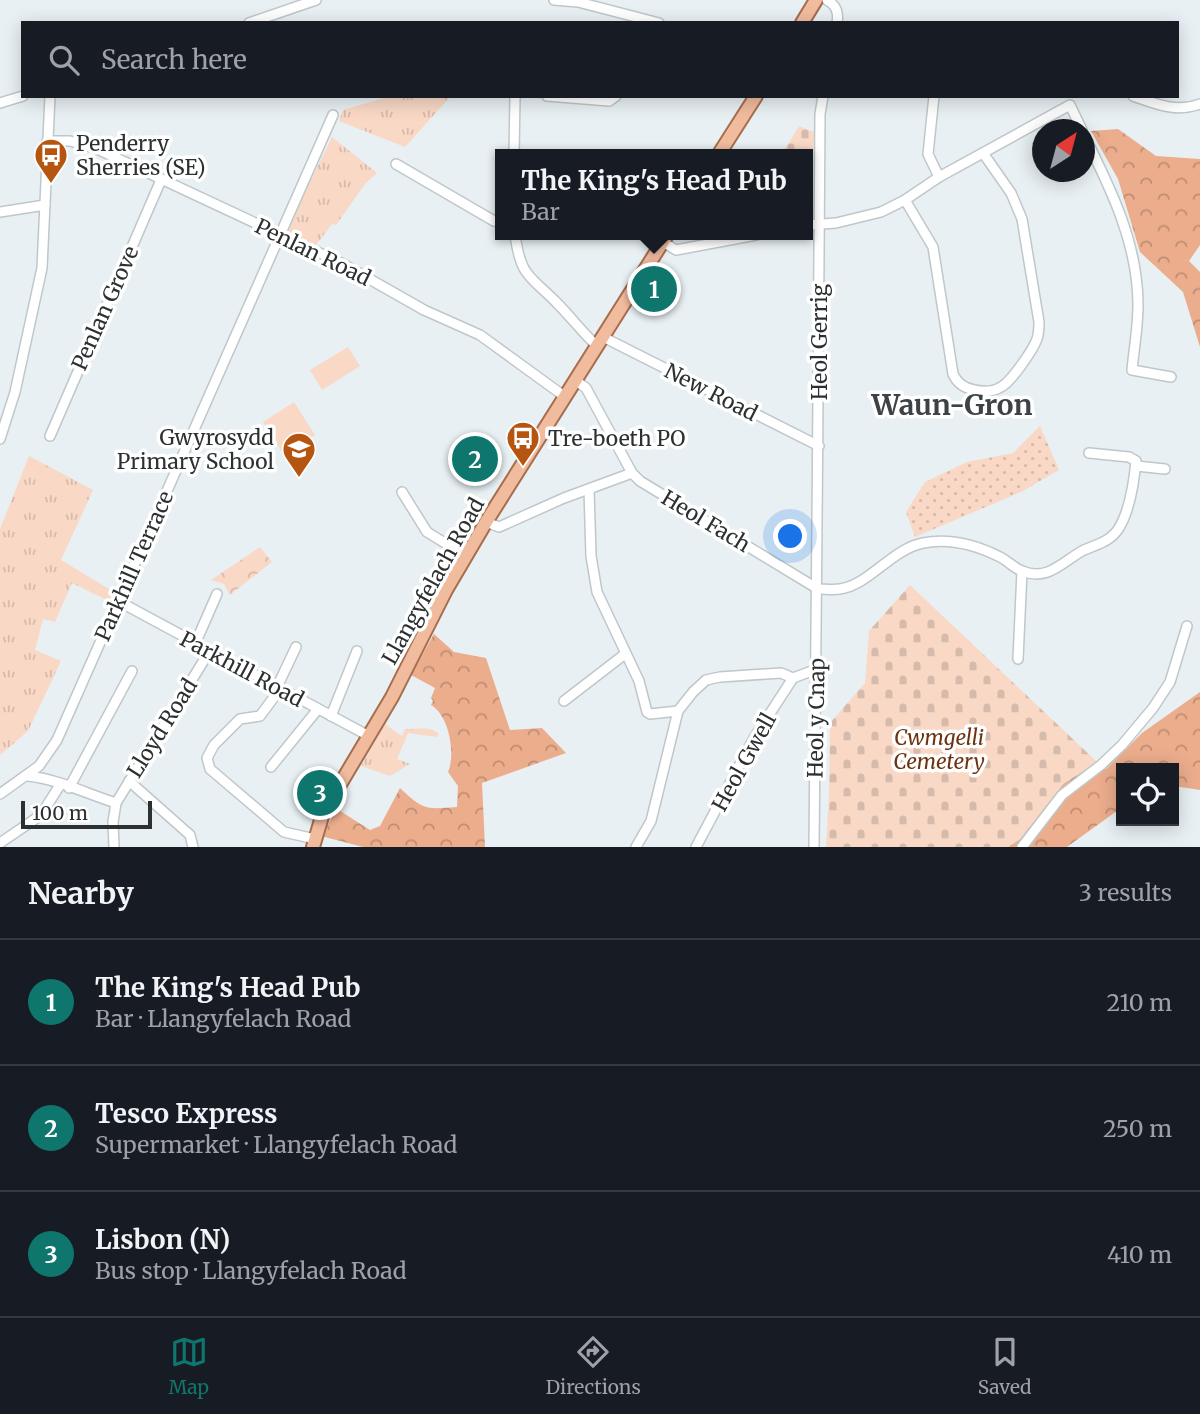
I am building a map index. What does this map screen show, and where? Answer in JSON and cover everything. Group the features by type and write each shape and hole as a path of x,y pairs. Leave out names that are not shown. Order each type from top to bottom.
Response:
{"main road":[{"path":"803,21 817,0"},
{"path":"722,149 755,98"},
{"name":"Llangyfelach Road","path":"314,843 323,813 392,697 446,590 564,396 664,240"}],"street":[{"path":"255,21 316,0"},
{"path":"554,0 578,2 649,21"},
{"path":"827,0 833,4 839,15 838,21"},
{"path":"0,103 21,97"},
{"path":"0,439 15,392 41,268 50,98"},
{"path":"514,98 514,149"},
{"path":"572,98 609,101 614,98"},
{"name":"Heol Gerrig","path":"818,589 820,114 823,98"},
{"path":"934,98 928,154 939,177"},
{"path":"1139,98 1169,108 1187,108 1200,104"},
{"path":"1043,119 1070,105 1077,119"},
{"name":"Parkhill Terrace","path":"0,794 28,776 47,757 57,740 333,115"},
{"path":"813,224 836,223 881,212 1032,125"},
{"name":"Penlan Road","path":"47,141 70,141 95,148 343,264 424,310 480,335 564,396"},
{"path":"905,200 933,247 956,381 967,389 981,392 999,388 1007,383 1035,345 1039,335 1039,322 1022,219 1011,193 983,153"},
{"path":"1095,158 1118,207 1130,245 1138,306 1132,370 1171,377"},
{"path":"396,164 495,221"},
{"name":"Penlan Grove","path":"50,436 161,180"},
{"path":"0,212 44,205"},
{"path":"516,240 519,258 529,279 600,341"},
{"path":"667,240 676,250 729,240"},
{"name":"New Road","path":"600,341 819,446"},
{"name":"Heol Fach","path":"575,380 586,388 632,473 640,481 818,589"},
{"path":"818,589 841,590 910,548 946,541 978,547 1022,571 1041,574 1060,568 1081,551 1109,540 1126,515 1136,461 1129,457 1089,453"},
{"path":"1136,466 1165,468"},
{"path":"486,522 499,527 589,488 632,473"},
{"path":"589,488 591,556 597,592 639,681 647,712 650,714 678,710"},
{"path":"402,492 427,532 466,556"},
{"path":"1018,659 1022,571"},
{"name":"Heol y Cnap","path":"814,847 818,589"},
{"path":"195,644 217,594"},
{"name":"Parkhill Road","path":"118,601 368,735"},
{"path":"1022,847 1062,795 1122,745 1153,708 1170,682 1187,626"},
{"path":"296,647 278,688 260,716 240,719 214,745 207,758 210,769 284,832 314,843"},
{"name":"Lloyd Road","path":"114,847 113,821 116,803 209,652"},
{"path":"331,716 355,655 342,654"},
{"path":"564,702 625,654"},
{"path":"636,847 651,821 678,710 706,681 720,677 781,673 793,678 817,669"},
{"path":"0,843 41,815 65,786 132,671"},
{"name":"Heol Gwell","path":"696,847 754,738 793,678"},
{"path":"271,767 318,709"},
{"path":"271,750 280,756"},
{"path":"47,757 51,778"},
{"path":"28,776 51,778 65,786 116,803"},
{"path":"129,781 190,835 193,847"}],"green space":[{"path":"384,98 449,98 405,147 339,121 343,110"},
{"path":"799,126 814,132 813,156 813,149 785,149"},
{"path":"1118,129 1156,156 1200,159 1200,245 1189,261 1200,272 1200,347 1183,292 1140,252 1118,179 1095,138 1095,131"},
{"path":"332,137 377,173 365,184 336,225 332,224 316,245 286,230"},
{"path":"348,347 360,366 322,390 310,370"},
{"path":"294,402 315,435 284,455 263,422"},
{"path":"1040,426 1059,470 1021,492 915,537 906,512 925,482 967,462 1013,453"},
{"path":"29,456 93,490 61,560 114,592 109,601 72,583 55,622 43,619 35,650 61,661 28,731 0,755 0,529"},
{"path":"260,547 272,562 230,595 224,584 211,580"},
{"name":"Cwmgelli Cemetery","path":"910,585 1097,762 1063,784 1020,839 1008,847 826,847 830,723 865,683 869,631"},
{"path":"434,634 454,652 486,658 510,730 542,728 566,753 482,783 485,847 363,847 321,836 337,809 370,830 380,826 400,788 426,807 457,807 458,786 448,772 451,755 449,736 442,717 431,705 435,688 411,675"},
{"path":"1200,692 1200,790 1179,787 1179,763 1116,763 1116,812 1067,847 1008,847 1020,839 1063,784 1097,762 1106,769 1142,733"},
{"path":"385,724 402,736 405,729 427,729 439,734 437,737 408,733 397,759 410,764 390,776 361,766"}],"place":[{"name":"Penderry Sherries (SE)","path":"51,185"},
{"name":"The King's Head Pub","path":"654,289"},
{"name":"Tesco Express","path":"475,459"},
{"name":"Tre-boeth PO","path":"523,468"},
{"name":"Gwyrosydd Primary School","path":"299,479"},
{"name":"Lisbon (N)","path":"320,793"}],"district":[{"name":"Waun-Gron","path":"952,405"}]}
